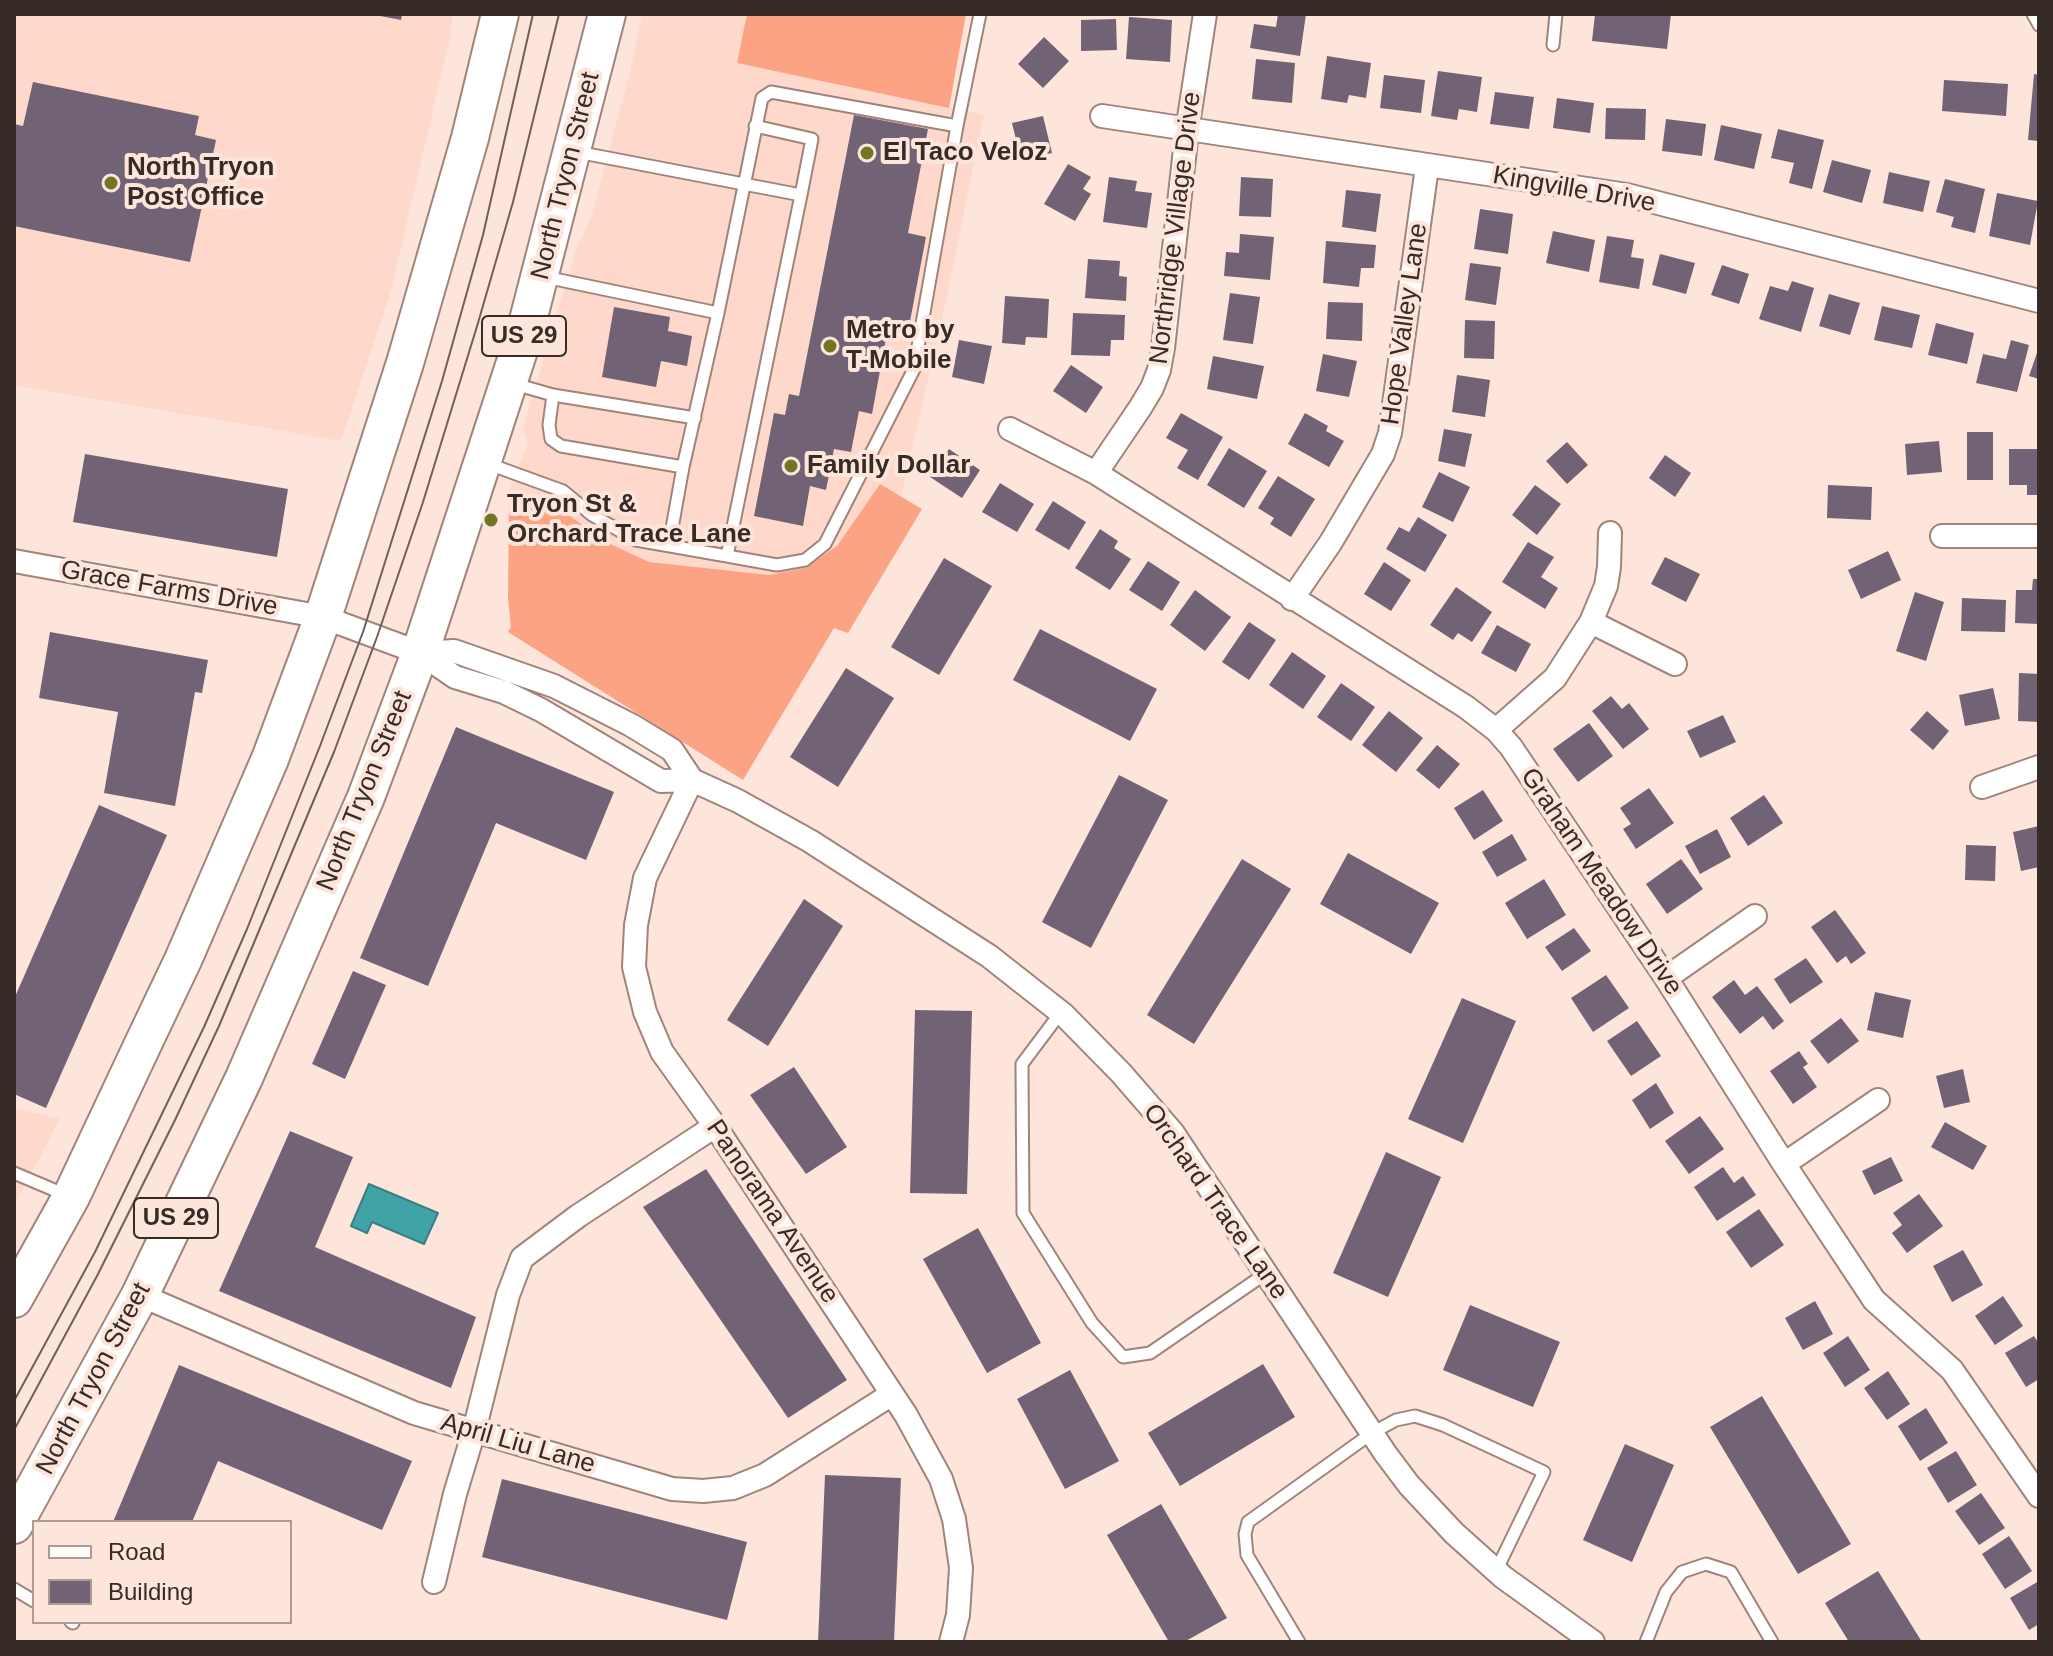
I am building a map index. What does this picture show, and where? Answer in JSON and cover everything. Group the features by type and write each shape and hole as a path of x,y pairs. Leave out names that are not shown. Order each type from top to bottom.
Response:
{"main road":[{"path":"14,1299 71,1197 183,960 270,759 323,617 410,348 470,138 500,14"},
{"name":"North Tryon Street","path":"14,1525 140,1295 244,1078 366,797 420,653 509,382 541,276 607,14"}],"street":[{"name":"Northridge Village Drive","path":"1096,473 1140,408 1159,370 1187,131 1205,14"},
{"name":"Kingville Drive","path":"1102,116 1627,195 2039,301"},
{"name":"Hope Valley Lane","path":"1292,599 1331,542 1383,454 1390,433 1427,167"},
{"name":"Graham Meadow Drive","path":"1010,429 1096,473 1466,707 1496,730 1511,747 1666,978 1874,1300 1952,1370 2039,1496"},
{"path":"1496,730 1555,678 1591,622 1606,586 1610,533"},
{"path":"1942,536 2039,536"},
{"name":"Grace Farms Drive","path":"14,561 323,617"},
{"name":"Orchard Trace Lane","path":"323,617 420,653 455,677 504,692 541,710 661,781 692,780 738,801 894,893 998,962 1061,1012 1121,1073 1173,1133 1409,1485 1454,1533 1496,1571 1593,1642"},
{"path":"1591,622 1675,664"},
{"name":"Orchard Trace Lane","path":"420,653 454,651 554,686 631,725 672,750 692,780"},
{"path":"1982,787 2039,767"},
{"name":"Panorama Avenue","path":"692,780 645,878 636,925 634,967 645,1012 662,1052 715,1126 909,1420 941,1479 954,1519 961,1568 958,1615 951,1642"},
{"path":"1666,978 1755,916"},
{"path":"1784,1164 1878,1100"},
{"path":"434,1582 508,1295 522,1258 578,1216 715,1126"},
{"name":"April Liu Lane","path":"140,1295 414,1413 672,1489 703,1491 733,1488 765,1475 892,1394"}],"lane":[{"path":"483,462 563,491 592,515 636,540 777,565 805,560 825,544 914,369 980,14"},
{"path":"1553,45 1556,14"},
{"path":"2033,14 2039,25"},
{"path":"669,545 762,98 771,92 957,126"},
{"path":"727,556 812,139 755,126"},
{"path":"573,151 801,195"},
{"path":"541,276 718,313"},
{"path":"509,382 553,395 695,418"},
{"path":"553,395 549,425 551,439 561,446 683,467"},
{"path":"1061,1012 1022,1064 1023,1213 1092,1323 1123,1357 1150,1353 1265,1274"},
{"path":"14,1173 71,1197"},
{"path":"1299,1642 1247,1555 1245,1534 1248,1522 1372,1433 1396,1420 1415,1416 1443,1425 1544,1472 1496,1571"},
{"path":"1646,1642 1666,1592 1682,1572 1706,1564 1731,1572 1772,1642"},
{"path":"14,1589 32,1600"}],"shaded area":[{"path":"14,14 453,14 391,290 341,441 14,385"},
{"path":"642,14 747,14 738,63 984,115 901,497 880,484 837,546 805,568 769,575 649,562 608,543 553,504 509,490 528,444 523,429 576,250 591,218 630,72"},
{"path":"747,14 966,14 949,108 737,63"},
{"path":"880,484 922,509 848,633 834,628 743,780 508,632 511,627 508,599 509,490 553,504 608,543 649,562 769,575 805,568 837,546"},
{"path":"14,1108 60,1119 14,1205"}],"water":[{"path":"369,1184 438,1213 424,1244 372,1222 367,1233 351,1226"}],"building":[{"path":"370,14 402,14 401,20"},
{"path":"1278,14 1306,14 1300,56 1250,48 1254,24 1276,27"},
{"path":"1595,14 1671,14 1667,49 1592,41"},
{"path":"1129,17 1172,20 1170,62 1126,59"},
{"path":"1116,19 1117,50 1081,51 1081,20"},
{"path":"1044,37 1069,61 1043,88 1018,64"},
{"path":"1327,56 1371,63 1366,98 1349,95 1347,103 1321,99"},
{"path":"1256,59 1295,63 1292,103 1252,99"},
{"path":"1438,71 1482,77 1477,112 1459,109 1457,120 1431,116"},
{"path":"2034,74 2039,75 2039,141 2028,140"},
{"path":"1384,75 1425,80 1421,113 1380,108"},
{"path":"1944,80 2008,84 2006,116 1942,111"},
{"name":"North Tryon Post Office","path":"33,82 199,116 195,135 216,140 190,262 14,226 14,124 23,126"},
{"path":"1495,92 1534,97 1529,129 1490,124"},
{"path":"1557,98 1594,103 1590,133 1553,128"},
{"path":"1606,108 1646,109 1645,140 1605,139"},
{"path":"854,115 928,129 908,233 926,237 907,337 887,333 872,414 859,411 851,452 834,449 826,490 810,486 803,526 754,516 774,413 785,415 789,394 799,396"},
{"path":"1043,116 1052,153 1021,160 1012,123"},
{"path":"1666,119 1706,124 1702,156 1662,151"},
{"path":"1721,125 1762,134 1754,169 1714,160"},
{"path":"1778,129 1824,140 1812,189 1789,183 1794,163 1771,158"},
{"path":"1832,160 1871,170 1862,203 1823,192"},
{"path":"1068,164 1091,177 1083,189 1091,194 1075,221 1044,204"},
{"path":"1889,172 1930,181 1923,212 1883,203"},
{"path":"1109,177 1137,181 1135,191 1152,193 1147,228 1103,222"},
{"path":"1241,177 1273,179 1271,217 1239,216"},
{"path":"1945,179 1985,189 1975,233 1951,227 1954,217 1936,212"},
{"path":"1346,190 1381,194 1376,232 1342,227"},
{"path":"1997,193 2038,201 2030,245 1989,236"},
{"path":"1480,209 1513,214 1508,254 1474,249"},
{"path":"1553,231 1595,240 1589,272 1546,263"},
{"path":"1240,234 1274,237 1270,280 1224,276 1226,252 1239,253"},
{"path":"1607,236 1634,240 1631,257 1644,259 1639,289 1599,282"},
{"path":"1326,241 1376,245 1374,268 1361,268 1359,287 1323,283"},
{"path":"1660,254 1695,263 1686,294 1652,285"},
{"path":"1088,259 1120,261 1119,276 1127,277 1126,301 1085,298"},
{"path":"1470,263 1501,267 1496,305 1465,300"},
{"path":"1722,265 1749,274 1739,304 1711,295"},
{"path":"1792,281 1814,288 1801,332 1759,319 1770,286 1788,291"},
{"path":"1230,293 1260,297 1253,344 1223,340"},
{"path":"1829,294 1860,303 1850,335 1819,326"},
{"path":"1005,296 1049,299 1047,338 1026,337 1025,345 1002,343"},
{"path":"1328,302 1363,303 1362,341 1326,339"},
{"path":"1882,306 1920,315 1912,348 1874,340"},
{"path":"614,307 670,317 668,331 692,336 687,366 661,361 656,387 602,377"},
{"path":"1073,313 1125,315 1124,340 1111,340 1110,356 1071,355"},
{"path":"1465,320 1495,321 1494,359 1464,358"},
{"path":"1936,323 1974,333 1967,364 1928,355"},
{"path":"959,340 992,346 984,384 952,377"},
{"path":"2011,340 2029,345 2017,392 1976,383 1983,354 2006,359"},
{"path":"2039,347 2039,379 2029,376"},
{"path":"1323,354 1357,361 1349,397 1316,391"},
{"path":"1213,356 1264,366 1257,399 1207,389"},
{"path":"1071,365 1103,387 1086,413 1053,391"},
{"path":"1457,375 1490,380 1485,417 1452,412"},
{"path":"1181,413 1223,437 1198,480 1177,468 1188,450 1166,438"},
{"path":"1305,413 1328,426 1326,431 1344,441 1329,467 1288,444"},
{"path":"1444,429 1472,434 1465,467 1438,461"},
{"path":"1967,432 1993,432 1993,480 1967,480"},
{"path":"1939,441 1942,472 1907,475 1905,444"},
{"path":"1567,442 1588,465 1567,484 1546,461"},
{"path":"1229,448 1267,471 1244,508 1207,485"},
{"path":"949,449 980,470 962,498 930,477"},
{"path":"2009,449 2039,449 2039,495 2027,495 2027,485 2009,485"},
{"path":"85,454 288,489 277,557 73,522"},
{"path":"1665,455 1691,473 1675,497 1649,478"},
{"path":"1439,472 1470,487 1453,522 1422,507"},
{"path":"1278,476 1315,499 1291,537 1270,524 1274,518 1258,508"},
{"path":"1000,483 1034,504 1017,532 982,512"},
{"path":"1535,485 1561,504 1537,535 1512,515"},
{"path":"1828,485 1872,487 1871,520 1827,518"},
{"path":"1053,501 1086,522 1069,550 1035,530"},
{"path":"1418,517 1447,535 1425,572 1386,549 1399,527 1409,532"},
{"path":"1100,529 1118,541 1114,548 1131,559 1110,590 1075,568"},
{"path":"1528,542 1554,557 1541,577 1558,588 1545,609 1502,582"},
{"path":"1888,551 1901,580 1861,599 1848,570"},
{"path":"1665,557 1700,574 1686,602 1651,584"},
{"path":"944,558 992,586 939,675 891,647"},
{"path":"1148,561 1180,582 1162,611 1129,590"},
{"path":"1384,562 1411,580 1391,611 1364,594"},
{"path":"2033,579 2039,579 2039,624 2015,623 2016,590 2032,590"},
{"path":"1456,587 1492,612 1472,642 1458,633 1453,640 1430,625"},
{"path":"1195,590 1231,617 1205,651 1170,625"},
{"path":"1915,592 1944,602 1926,661 1896,651"},
{"path":"1962,598 2006,600 2005,632 1961,631"},
{"path":"1249,622 1276,640 1249,680 1222,662"},
{"path":"1497,625 1531,644 1516,672 1481,653"},
{"path":"1040,629 1157,689 1130,741 1013,680"},
{"path":"50,632 208,660 202,693 195,692 175,806 104,793 118,712 39,698"},
{"path":"1292,652 1326,676 1303,709 1269,685"},
{"path":"846,668 894,698 838,787 790,757"},
{"path":"2019,673 2039,674 2039,722 2018,721"},
{"path":"1341,683 1375,707 1351,741 1317,717"},
{"path":"1993,688 2000,719 1965,726 1959,695"},
{"path":"1611,696 1622,709 1629,703 1649,729 1623,749 1592,711"},
{"path":"1389,711 1423,738 1396,772 1362,745"},
{"path":"1927,711 1949,731 1933,750 1910,730"},
{"path":"1723,715 1736,742 1700,758 1687,731"},
{"path":"1589,723 1613,756 1578,782 1553,749"},
{"path":"456,727 614,792 586,860 496,823 428,986 360,958"},
{"path":"1437,745 1460,764 1439,789 1416,770"},
{"path":"1119,775 1168,800 1091,948 1042,922"},
{"path":"1649,788 1674,823 1636,849 1623,829 1631,824 1620,808"},
{"path":"1483,790 1503,821 1474,840 1454,808"},
{"path":"1764,795 1783,823 1748,846 1730,818"},
{"path":"99,805 167,835 46,1108 14,1094 14,999"},
{"path":"2039,826 2039,867 2021,871 2013,832"},
{"path":"1717,829 1731,857 1700,874 1685,846"},
{"path":"1512,834 1527,860 1497,877 1482,852"},
{"path":"1966,845 1996,846 1995,881 1965,880"},
{"path":"1348,853 1439,903 1411,954 1320,904"},
{"path":"1242,859 1291,889 1194,1044 1147,1015"},
{"path":"1681,859 1703,889 1667,914 1646,884"},
{"path":"1544,879 1566,915 1527,939 1505,903"},
{"path":"804,899 843,926 768,1046 727,1020"},
{"path":"1835,910 1866,953 1851,964 1846,956 1837,963 1811,927"},
{"path":"1574,928 1591,951 1562,971 1545,947"},
{"path":"1806,958 1823,982 1790,1004 1774,979"},
{"path":"353,971 386,985 345,1079 312,1064"},
{"path":"1606,975 1629,1008 1593,1032 1571,998"},
{"path":"1734,980 1745,995 1757,986 1784,1021 1773,1030 1763,1016 1740,1034 1712,997"},
{"path":"1875,992 1911,1000 1903,1038 1867,1030"},
{"path":"1462,998 1516,1021 1463,1143 1408,1119"},
{"path":"915,1010 972,1011 967,1194 910,1193"},
{"path":"1841,1018 1859,1041 1828,1064 1810,1041"},
{"path":"1637,1021 1661,1056 1631,1076 1607,1041"},
{"path":"1799,1051 1808,1064 1803,1067 1817,1087 1793,1104 1770,1071"},
{"path":"794,1067 847,1147 806,1174 750,1095"},
{"path":"1963,1069 1970,1102 1944,1108 1936,1076"},
{"path":"1656,1083 1674,1113 1650,1129 1632,1100"},
{"path":"1700,1116 1724,1149 1689,1174 1665,1141"},
{"path":"1945,1122 1987,1146 1973,1170 1931,1147"},
{"path":"290,1131 353,1157 315,1247 476,1317 451,1388 219,1291"},
{"path":"1386,1152 1441,1177 1388,1297 1333,1273"},
{"path":"1891,1157 1903,1181 1874,1195 1862,1171"},
{"path":"1723,1167 1734,1183 1743,1176 1756,1195 1717,1221 1694,1187"},
{"path":"706,1169 847,1380 788,1418 643,1207"},
{"path":"1919,1194 1943,1226 1907,1253 1892,1233 1902,1225 1893,1213"},
{"path":"1759,1209 1784,1245 1751,1268 1726,1232"},
{"path":"978,1228 1041,1343 987,1373 923,1259"},
{"path":"1963,1250 1983,1285 1952,1302 1933,1266"},
{"path":"2003,1296 2023,1326 1995,1345 1975,1316"},
{"path":"1815,1301 1833,1334 1803,1350 1785,1318"},
{"path":"1470,1305 1560,1342 1533,1407 1443,1370"},
{"path":"1848,1336 1870,1370 1845,1387 1823,1353"},
{"path":"2034,1336 2039,1344 2039,1379 2026,1387 2005,1353"},
{"path":"1263,1364 1295,1417 1180,1486 1148,1433"},
{"path":"179,1365 412,1461 382,1530 218,1461 193,1520 114,1520"},
{"path":"1070,1370 1119,1461 1065,1489 1017,1399"},
{"path":"1888,1371 1910,1404 1887,1420 1864,1388"},
{"path":"1762,1396 1851,1544 1798,1574 1710,1427"},
{"path":"1926,1408 1948,1443 1920,1461 1898,1426"},
{"path":"1625,1444 1674,1465 1632,1562 1583,1540"},
{"path":"1956,1451 1977,1485 1948,1503 1927,1468"},
{"path":"825,1475 901,1478 894,1642 818,1642"},
{"path":"502,1479 747,1542 727,1620 482,1557"},
{"path":"1981,1493 2005,1528 1979,1545 1955,1511"},
{"path":"1161,1504 1227,1618 1184,1642 1169,1642 1107,1535"},
{"path":"2009,1536 2032,1571 2005,1589 1982,1554"},
{"path":"1878,1571 1922,1642 1849,1642 1825,1603"},
{"path":"2039,1581 2039,1624 2029,1630 2010,1598"}],"tram line":[{"path":"14,1401 95,1252 204,1027 247,929 363,632 442,381 483,235 533,14"},
{"path":"14,1430 97,1276 175,1120 219,1026 334,752 423,502 478,323 513,202 559,14"}],"place":[{"name":"El Taco Veloz","path":"867,153"},
{"name":"North Tryon Post Office","path":"111,183"},
{"name":"Metro by T-Mobile","path":"830,346"},
{"name":"Family Dollar","path":"791,466"},
{"name":"Tryon St & Orchard Trace Lane","path":"491,520"}]}
